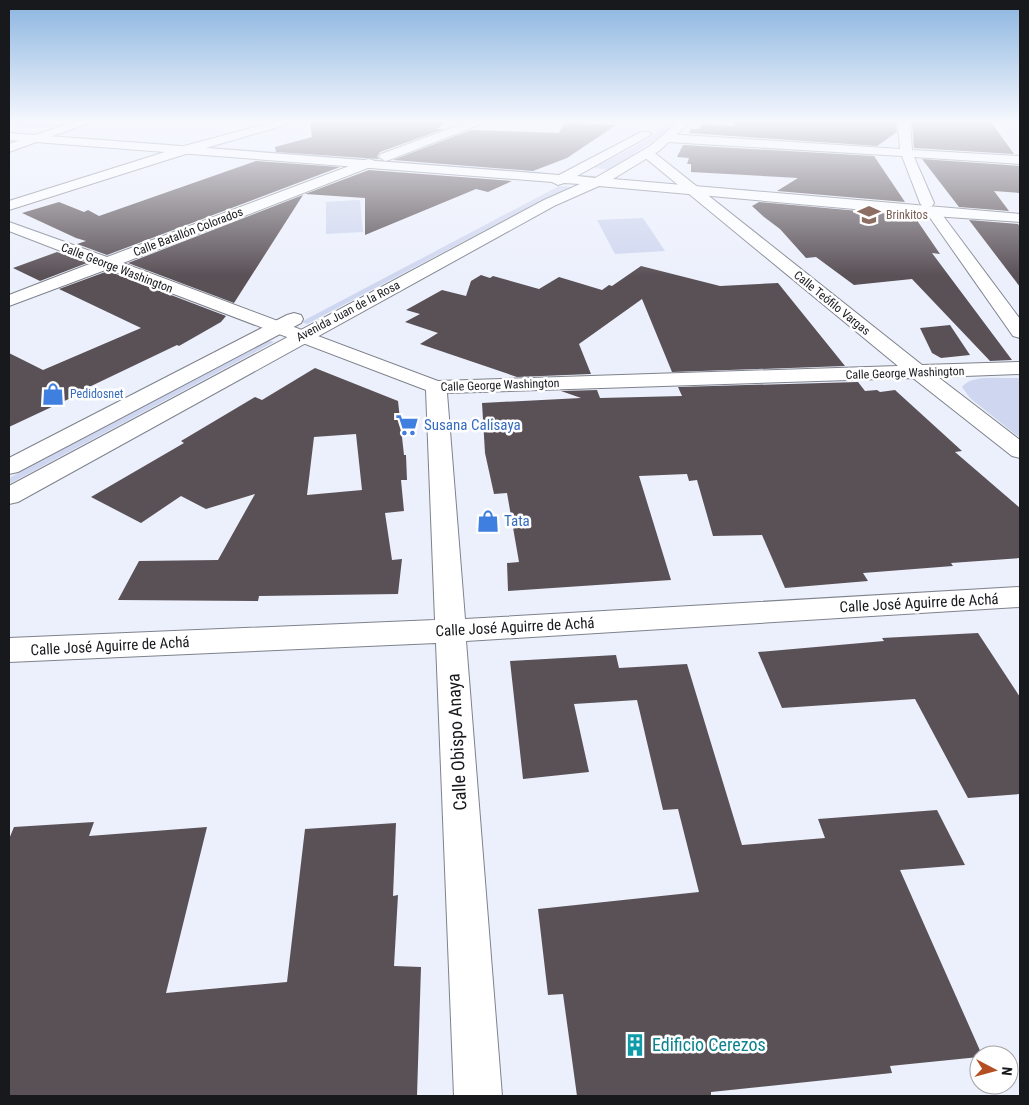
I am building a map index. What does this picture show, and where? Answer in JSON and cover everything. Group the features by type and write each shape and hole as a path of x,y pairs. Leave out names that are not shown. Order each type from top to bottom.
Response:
{"street":[{"path":"9,206 111,174"},
{"name":"Calle Batallón Colorados","path":"9,302 343,174"},
{"path":"491,174 598,182 686,185 1020,218"},
{"name":"Avenida Juan de la Rosa","path":"397,265 571,174"},
{"path":"594,174 759,196 930,208 1020,209"},
{"name":"Calle Teófilo Vargas","path":"672,174 1020,451"},
{"path":"915,174 930,208 1020,332"},
{"name":"Avenida Juan de la Rosa","path":"9,496 549,203 613,175"},
{"path":"549,203 586,194 634,192 678,197 721,212 720,208 729,201 759,196"},
{"name":"Calle George Washington","path":"9,226 105,264 436,387 1020,368"},
{"name":"Avenida Juan de la Rosa","path":"9,467 310,310"},
{"name":"Calle Obispo Anaya","path":"436,387 478,1096"},
{"name":"Calle José Aguirre de Achá","path":"9,650 451,631 1020,597"}],"shaded area":[{"path":"559,186 575,187 542,200 307,324 301,322"},
{"path":"360,200 363,232 326,234 326,202"},
{"path":"643,218 665,251 615,254 597,220"},
{"path":"268,340 274,342 9,484 9,478"},
{"path":"1020,378 1020,438 970,398 962,387 966,383 977,379"}],"building":[{"path":"220,174 323,174 107,255 77,244 86,241 22,213 59,202 84,212 88,210 99,216"},
{"path":"359,174 415,174 512,181 488,192 476,189 365,235 365,198 305,194"},
{"path":"719,174 886,174 905,202 777,191 798,178"},
{"path":"933,174 1020,174 1020,193 994,191 1009,211 959,207"},
{"path":"303,195 234,303 128,263"},
{"path":"759,202 914,216 940,254 932,253 1012,360 990,361 912,279 854,285 816,257 806,258 780,229 752,206"},
{"path":"969,220 1018,224 1020,227 1020,287"},
{"path":"57,252 87,263 40,281 13,268"},
{"path":"641,266 720,286 778,283 845,366 672,372 642,299 579,344 591,374 517,377 420,344 438,333 405,322 420,314 406,310 442,290 466,296 471,281 481,275 490,278 493,276 539,289 559,277 602,290 609,285 612,286"},
{"path":"108,271 226,316 221,322 179,346 177,345 9,427 9,353 43,370 141,328 59,289"},
{"path":"950,325 970,355 941,358 932,353 920,328"},
{"path":"315,368 398,401 404,455 406,455 407,480 401,480 404,511 385,513 392,560 402,559 398,594 259,596 258,601 118,600 139,561 218,560 255,494 206,509 181,496 141,523 91,497 184,443 181,441 255,397 262,400","holes":["356,434 362,490 307,495 314,437"]},
{"path":"858,382 865,391 895,390 962,451 955,452 1020,508 1020,558 951,563 953,566 863,573 868,581 785,588 762,535 713,536 697,480 689,481 687,474 639,476 671,580 508,591 507,563 519,562 507,493 494,494 485,453 482,403 581,398 561,391 597,390 600,398 682,396 678,387"},
{"path":"978,633 1020,697 1020,794 968,798 915,699 782,708 758,652 884,641 882,638"},
{"path":"616,655 619,668 687,664 742,845 825,838 818,819 937,810 965,865 900,870 978,1045 969,1045 969,1058 890,1066 892,1073 711,1092 711,1095 577,1096 563,994 548,995 538,909 699,892 678,809 663,810 637,700 574,704 589,772 523,779 510,661"},
{"path":"94,822 89,836 207,827 166,993 287,982 305,829 396,823 393,896 398,895 394,966 421,967 417,1096 9,1096 9,839 14,827"}],"waterway":[{"path":"542,174 548,174"},
{"path":"578,176 594,177"},
{"path":"703,187 753,191"},
{"path":"1003,213 1020,214"}],"place":[{"name":"Brinkitos","path":"869,215"},
{"name":"Pedidosnet","path":"53,394"},
{"name":"Susana Calisaya","path":"407,425"},
{"name":"Tata","path":"488,521"},
{"name":"Edificio Cerezos","path":"635,1045"}]}
